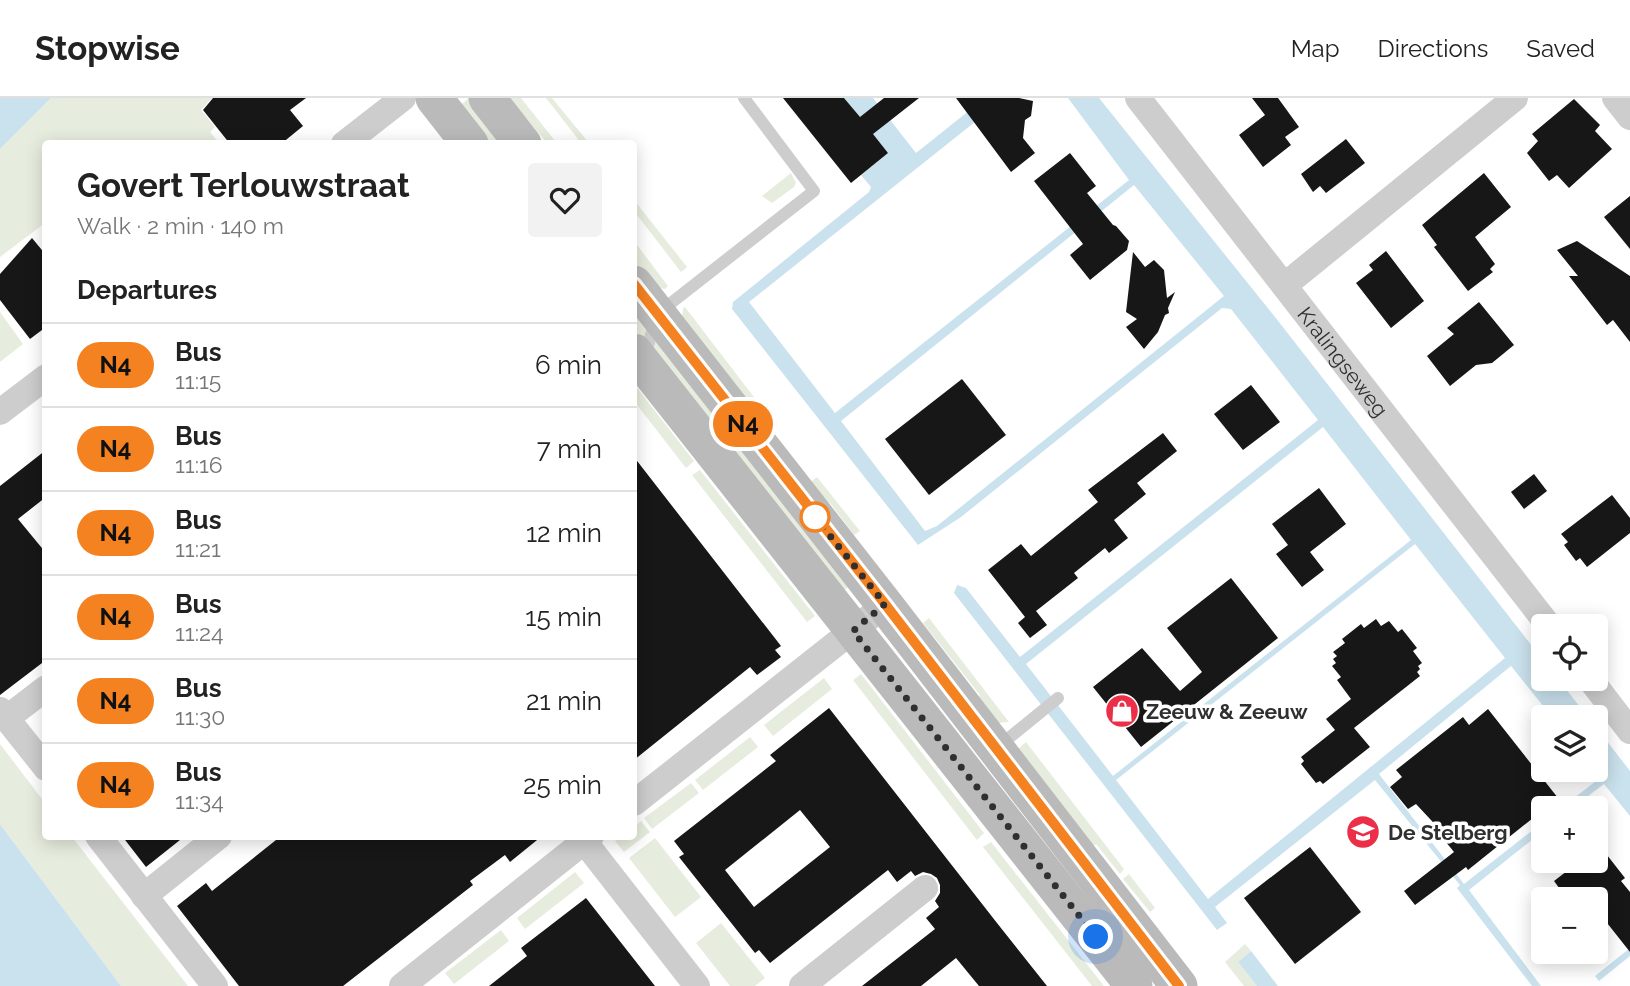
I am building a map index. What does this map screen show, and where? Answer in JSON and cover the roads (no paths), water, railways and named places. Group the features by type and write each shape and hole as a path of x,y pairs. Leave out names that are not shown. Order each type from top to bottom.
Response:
{"main road":[{"path":"434,98 467,140"},
{"path":"487,98 520,140"},
{"path":"637,286 669,304 885,604 1178,986"},
{"path":"638,357 1134,986"}],"street":[{"path":"349,140 403,98"},
{"name":"Kralingseweg","path":"1138,98 1540,614"},
{"path":"1285,285 1515,98"},
{"path":"1615,98 1630,117"},
{"path":"0,412 42,380"},
{"path":"637,801 885,604"},
{"path":"42,690 3,714 42,763"},
{"path":"1599,691 1630,731"},
{"path":"102,840 215,986"},
{"path":"144,896 214,840"},
{"path":"402,986 583,840"},
{"path":"587,840 697,986"},
{"path":"802,986 925,888"}],"lane":[{"path":"638,357 669,304 814,191 744,98"},
{"path":"996,749 1058,698"}],"water":[{"path":"0,98 51,98 0,149"},
{"path":"844,98 873,98 916,153 985,98 1005,98 749,302 835,413 1129,180 1068,98 1099,98 1275,317 1531,645 1531,691 1511,666 1379,774 1464,884 1531,831 1531,841 1469,890 1541,986 1532,986 1457,888 1460,885 1375,780 1215,907 1227,923 1217,930 954,593 957,585 966,588 1020,657 1318,420 1231,309 1222,308 961,517 918,545 732,309 733,302 869,192 871,187 861,175 888,153","holes":["1134,185 1224,296 937,526 925,531 841,421","1323,427 1411,540 1113,776 1026,664","1415,544 1505,658 1208,899 1116,780"]},
{"path":"1531,691 1567,691 1579,705 1542,705"},
{"path":"1608,743 1630,771 1630,816 1604,784 1588,796 1577,796 1595,782 1608,782"},
{"path":"0,824 121,986 0,986"},
{"path":"1630,948 1630,956 1599,981 1595,976"},
{"path":"1251,951 1278,986 1257,986 1238,962"}],"place":[{"name":"Zeeuw & Zeeuw","path":"1122,711"},
{"name":"De Stelberg","path":"1363,832"}]}
